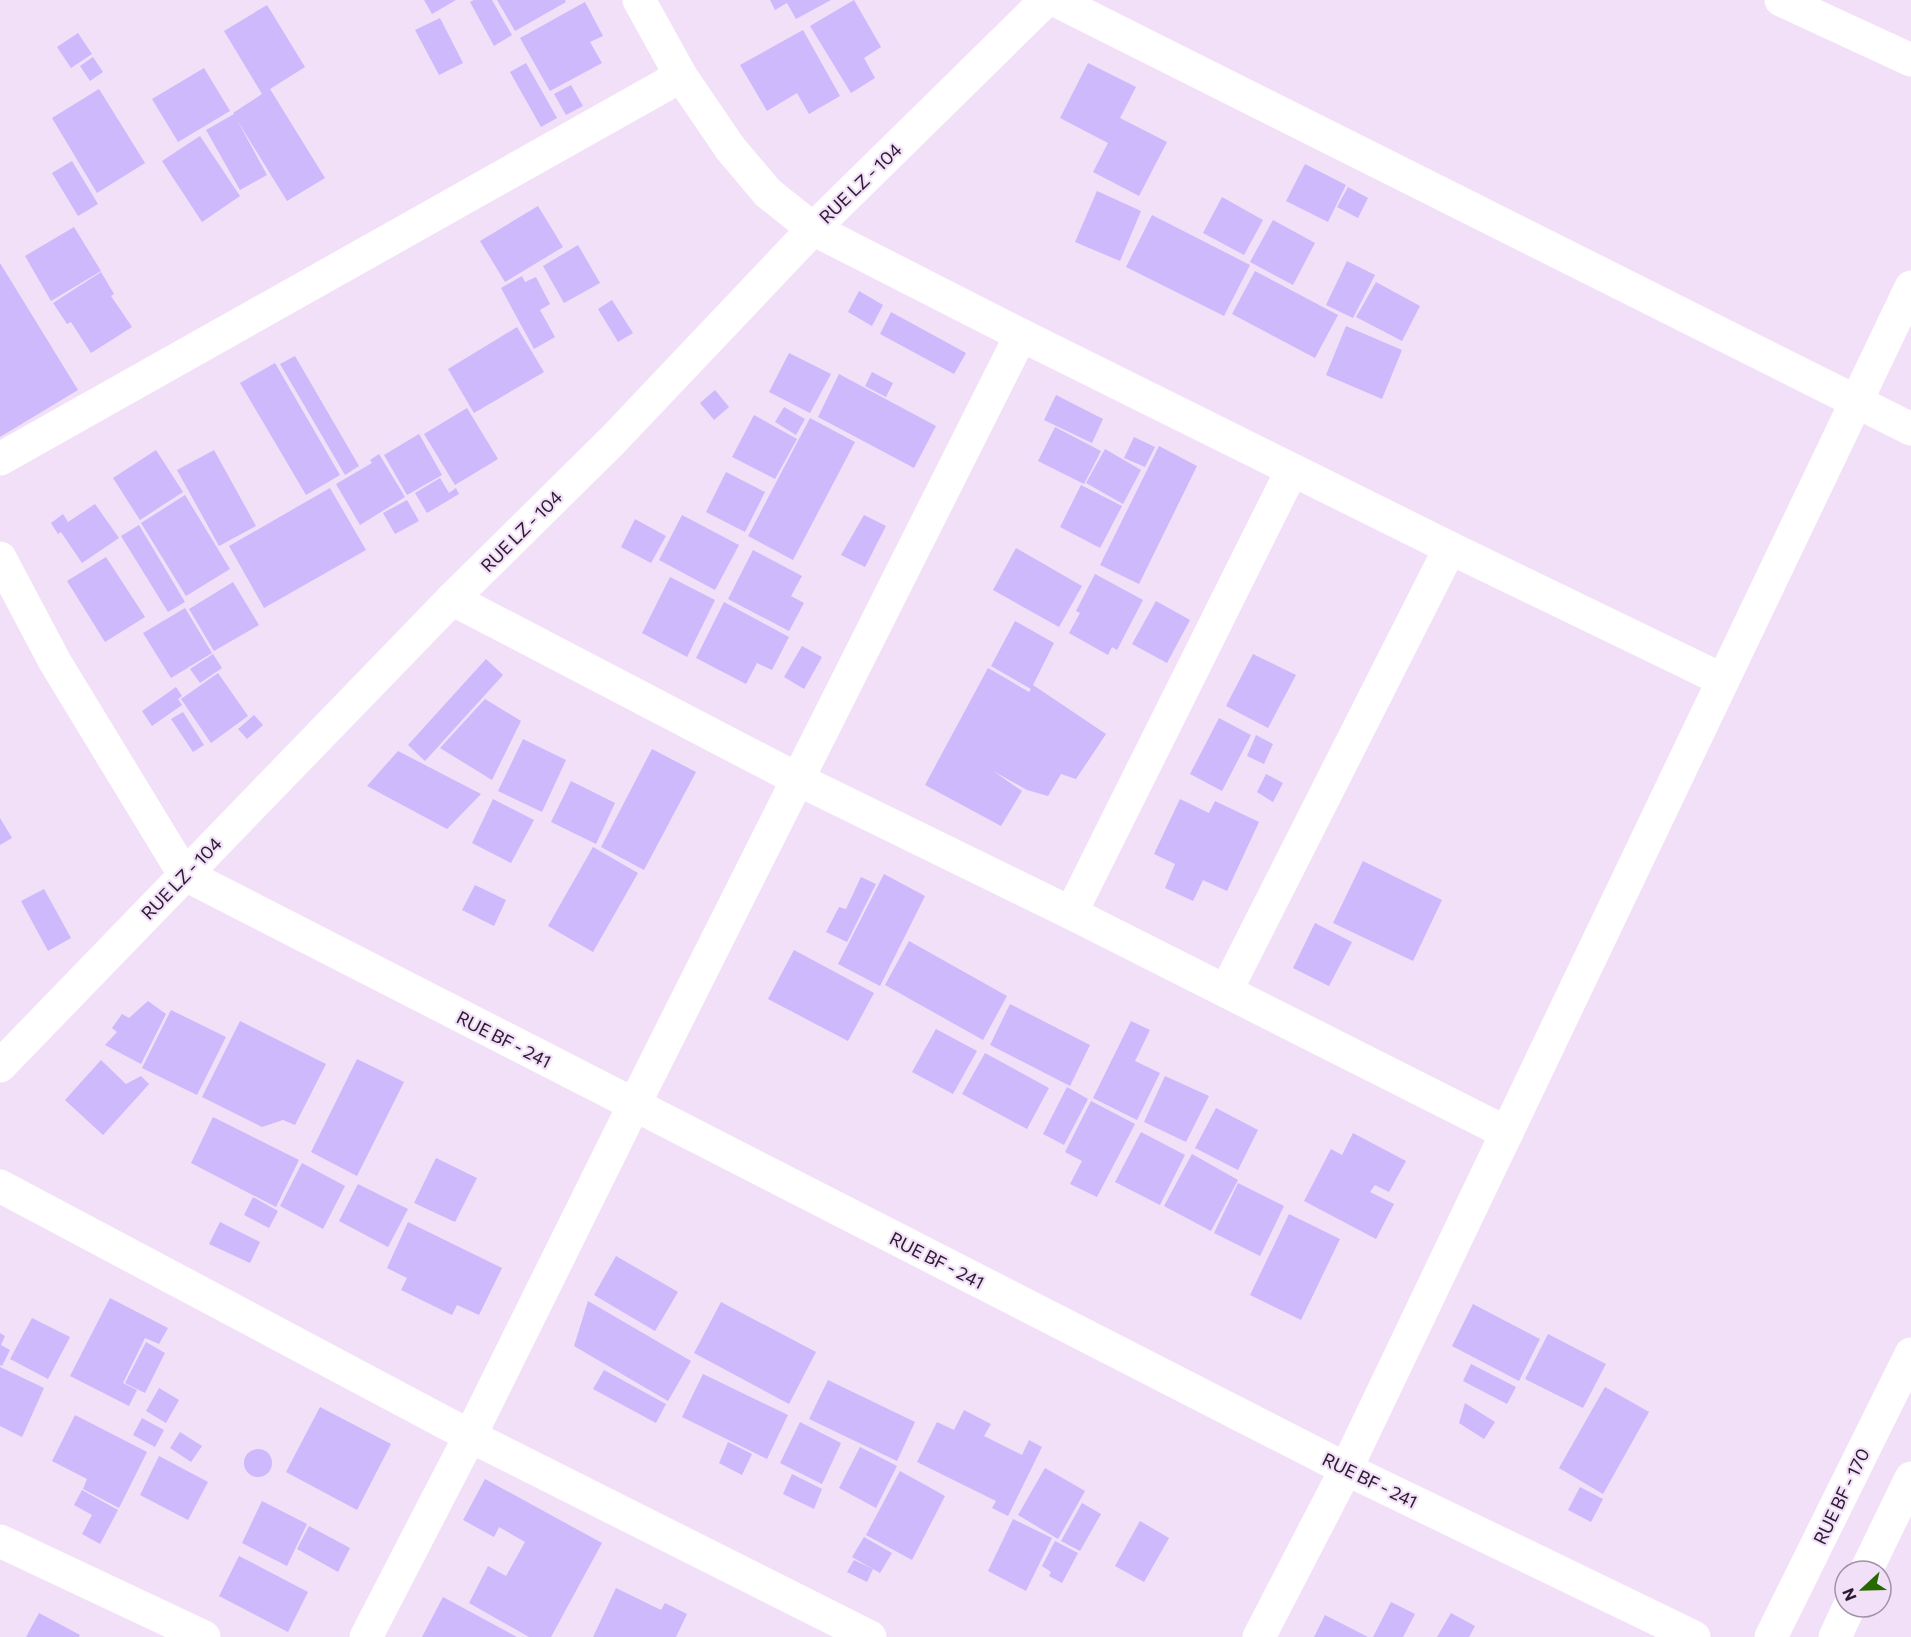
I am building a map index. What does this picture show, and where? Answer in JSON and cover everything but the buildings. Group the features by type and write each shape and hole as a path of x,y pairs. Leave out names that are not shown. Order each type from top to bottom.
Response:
{"street":[{"path":"639,0 681,76 730,148 768,193 813,229 1292,470 1723,680"},
{"name":"RUE LZ - 104","path":"0,1066 452,599 613,440 813,229 1046,0"},
{"path":"1055,0 1911,429"},
{"path":"1781,0 1911,60"},
{"path":"0,459 681,76"},
{"path":"1259,1637 1346,1469 1911,287"},
{"path":"366,1637 470,1436 1021,334"},
{"path":"1071,913 1292,470"},
{"path":"1226,991 1450,548"},
{"path":"0,558 55,662 184,874"},
{"path":"452,599 799,780 1071,913 1507,1133"},
{"name":"RUE BF - 241","path":"184,874 1346,1469 1694,1637"},
{"path":"0,1186 470,1436 870,1637"},
{"name":"RUE BF - 170","path":"1771,1637 1911,1354"},
{"path":"1872,1559 1911,1478"},
{"path":"3,1550 204,1637"},
{"path":"1834,1637 1843,1619"}]}
